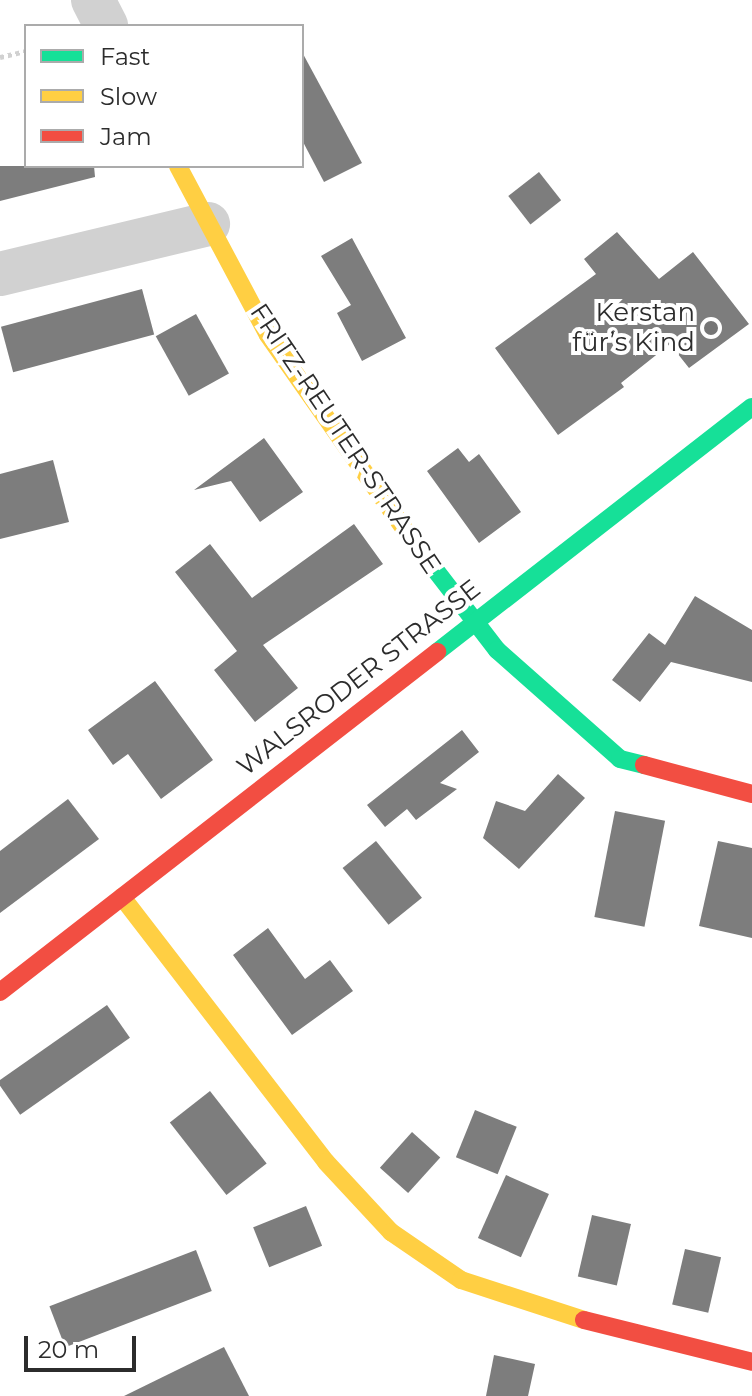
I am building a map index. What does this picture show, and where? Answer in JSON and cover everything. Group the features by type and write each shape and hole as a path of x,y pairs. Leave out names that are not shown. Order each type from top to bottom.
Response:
{"street":[{"path":"93,0 105,24"},
{"name":"FRITZ-REUTER-STRASSE","path":"179,168 268,335 473,622 497,650 620,759 752,794"},
{"path":"0,274 208,224"},
{"name":"WALSRODER STRASSE","path":"0,992 752,407"},
{"path":"122,897 326,1162 391,1232 461,1280 607,1328 752,1362"}],"path":[{"path":"0,57 24,51"}],"building":[{"path":"304,56 362,163 324,182 304,144"},
{"path":"0,166 94,168 95,177 0,201"},
{"path":"539,172 561,200 530,224 508,196"},
{"path":"617,232 659,279 693,252 749,324 689,368 670,344 621,383 624,387 558,435 495,348 596,274 584,259"},
{"path":"352,238 406,338 362,361 337,313 351,305 321,256"},
{"path":"142,289 154,334 13,372 1,327"},
{"path":"196,314 229,373 189,396 156,336"},
{"path":"264,438 303,492 260,522 231,481 194,490"},
{"path":"458,448 469,462 479,454 521,512 479,543 427,471"},
{"path":"53,460 69,522 0,539 0,474"},
{"path":"354,524 383,564 263,645 298,688 255,722 214,670 237,651 175,572 210,544 252,598"},
{"path":"695,596 752,630 752,682 671,662 640,702 612,680 649,633 665,645"},
{"path":"155,681 213,760 161,799 128,754 113,765 88,730"},
{"path":"462,730 479,752 440,783 457,789 416,820 407,809 385,827 367,805"},
{"path":"558,774 585,798 519,869 483,838 496,801 525,811"},
{"path":"68,799 99,839 0,913 0,851"},
{"path":"615,811 665,821 644,927 594,917"},
{"path":"376,841 422,898 389,925 343,868"},
{"path":"718,841 752,848 752,938 699,926"},
{"path":"268,928 305,979 330,960 353,991 292,1035 233,955"},
{"path":"107,1005 130,1038 20,1115 0,1086 0,1080"},
{"path":"210,1091 267,1163 226,1195 170,1122"},
{"path":"475,1110 517,1127 498,1174 456,1157"},
{"path":"412,1132 440,1157 408,1193 380,1168"},
{"path":"506,1175 549,1194 521,1257 478,1238"},
{"path":"306,1206 322,1246 269,1267 253,1227"},
{"path":"592,1215 631,1224 617,1285 578,1276"},
{"path":"685,1249 721,1257 708,1313 672,1305"},
{"path":"196,1250 212,1291 65,1347 49,1306"},
{"path":"224,1347 249,1396 124,1396"},
{"path":"494,1355 535,1364 528,1396 486,1396"}],"traffic: fast":[{"path":"437,652 752,407"},
{"path":"413,541 497,650 620,759 644,765"}],"traffic: slow":[{"path":"179,168 268,335 413,541"},
{"path":"122,897 326,1162 391,1232 461,1280 584,1320"}],"traffic: jam":[{"path":"0,992 437,652"},
{"path":"644,765 752,794"},
{"path":"584,1320 752,1362"}],"place":[{"name":"Kerstan für’s Kind","path":"711,328"}]}
